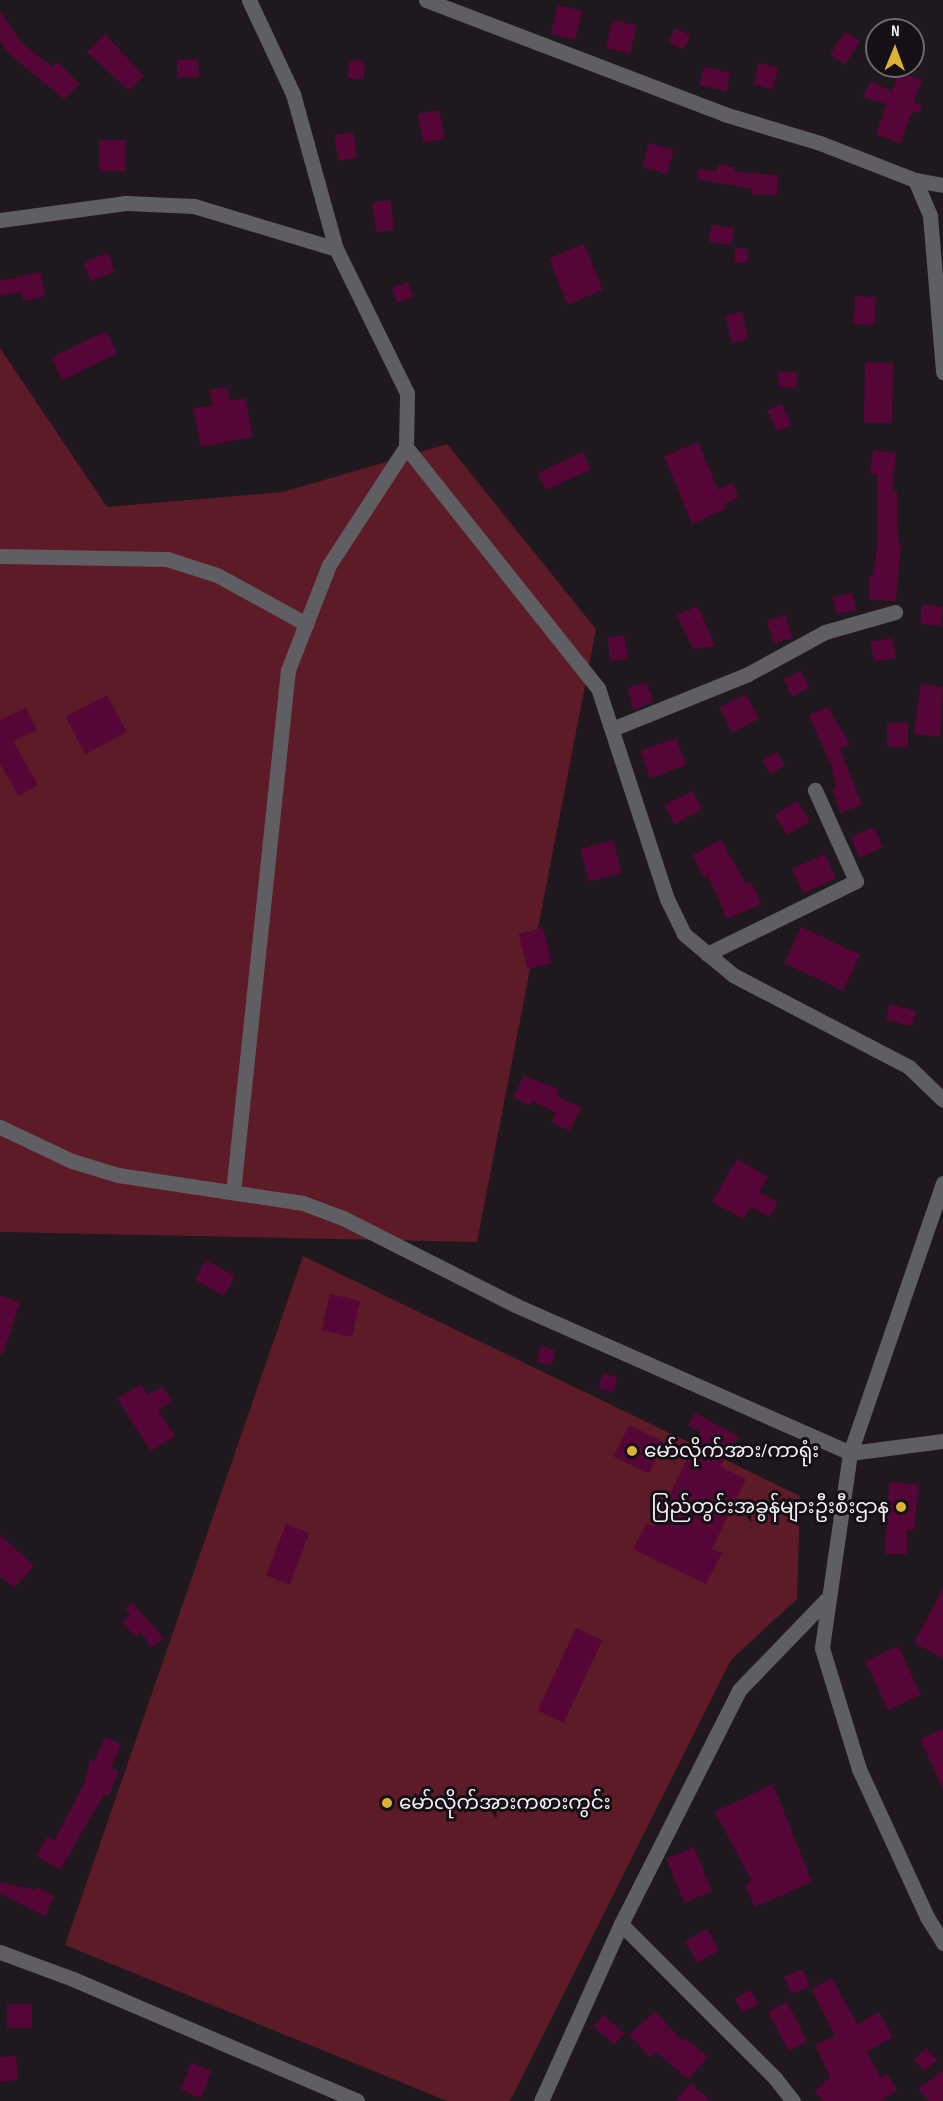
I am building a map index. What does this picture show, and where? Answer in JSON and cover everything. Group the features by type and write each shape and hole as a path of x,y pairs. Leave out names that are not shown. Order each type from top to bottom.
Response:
{"street":[{"path":"233,1192 288,670 328,565 406,447 407,393 336,249 293,94 249,0"},
{"path":"426,0 723,114 820,143 915,180 943,185"},
{"path":"915,180 930,216 943,372"},
{"path":"0,220 126,203 194,206 336,249"},
{"path":"406,447 598,688 667,899 684,934 733,975 909,1067 943,1100"},
{"path":"0,556 166,559 218,575 306,624"},
{"path":"612,729 748,674 825,632 895,612"},
{"path":"707,954 856,882 815,790"},
{"path":"0,1127 72,1161 118,1175 303,1203 343,1218 514,1305 850,1453 943,1441"},
{"path":"943,1183 850,1453 826,1600 822,1648 859,1769 927,1917 943,1942"},
{"path":"541,2101 621,1924 739,1690 826,1600"},
{"path":"621,1924 776,2078 793,2101"},
{"path":"0,1952 73,1979 357,2101"}],"shaded area":[{"path":"0,348 107,507 283,492 447,444 596,629 477,1242 0,1232"},
{"name":"မော်လိုက်အားကစားကွင်း","path":"303,1256 800,1496 797,1599 731,1660 510,2101 447,2101 65,1945"}],"building":[{"path":"558,5 582,11 575,40 551,34"},
{"path":"0,11 20,41 52,67 57,62 80,84 64,99 8,53 0,41"},
{"path":"612,20 636,25 630,54 606,48"},
{"path":"675,28 690,35 684,50 668,43"},
{"path":"845,32 860,42 845,64 830,54"},
{"path":"105,34 144,76 128,90 87,52"},
{"path":"198,59 199,77 178,78 177,60"},
{"path":"349,60 365,61 364,79 348,78"},
{"path":"759,63 778,68 773,89 753,84"},
{"path":"704,67 730,73 726,92 700,86"},
{"path":"896,78 922,80 914,102 922,106 919,113 912,111 901,143 876,135 886,104 863,97 871,81 892,92"},
{"path":"439,110 445,138 424,143 417,115"},
{"path":"353,132 357,158 338,161 334,135"},
{"path":"99,140 126,140 126,171 99,171"},
{"path":"649,143 674,150 667,174 642,167"},
{"path":"718,164 735,167 734,172 778,175 777,195 752,194 752,189 697,179 698,169 717,171"},
{"path":"390,200 394,230 376,232 372,203"},
{"path":"711,225 734,228 732,245 709,242"},
{"path":"584,244 603,290 567,305 549,258"},
{"path":"735,248 748,249 747,263 734,262"},
{"path":"108,253 115,272 90,281 84,262"},
{"path":"40,272 45,296 23,301 22,292 0,296 0,281"},
{"path":"408,282 413,297 397,302 392,287"},
{"path":"855,296 876,297 875,325 854,324"},
{"path":"742,312 748,339 732,343 725,316"},
{"path":"106,331 117,353 62,380 51,358"},
{"path":"865,363 893,363 892,423 864,423"},
{"path":"779,371 798,373 796,388 777,386"},
{"path":"227,387 230,401 245,398 253,437 201,447 193,408 212,405 209,390"},
{"path":"782,404 792,425 777,432 767,411"},
{"path":"698,442 718,490 732,483 739,497 724,504 726,509 692,524 664,456"},
{"path":"873,450 896,453 892,492 897,492 898,543 901,543 896,601 869,600 869,576 873,576 878,541 877,475 870,474"},
{"path":"583,452 591,469 546,490 538,473"},
{"path":"852,593 856,610 836,614 833,597"},
{"path":"922,605 943,607 941,626 920,624"},
{"path":"698,606 715,646 693,649 676,615"},
{"path":"785,615 792,638 774,644 767,621"},
{"path":"624,635 628,659 611,661 607,638"},
{"path":"892,638 896,658 874,662 870,642"},
{"path":"801,671 809,688 792,696 784,679"},
{"path":"647,683 653,702 633,710 627,688"},
{"path":"921,684 943,687 940,737 914,734"},
{"path":"746,694 759,719 732,733 719,708"},
{"path":"107,695 127,732 85,754 66,717"},
{"path":"827,707 850,744 840,749 862,805 840,813 832,789 836,788 832,768 809,715"},
{"path":"26,708 37,730 13,741 38,785 19,796 0,764 0,720"},
{"path":"887,723 908,723 908,747 887,747"},
{"path":"676,738 686,765 650,778 640,751"},
{"path":"777,752 785,766 770,774 762,760"},
{"path":"692,791 702,810 674,824 665,806"},
{"path":"798,801 810,822 787,835 775,815"},
{"path":"874,827 883,847 859,858 850,838"},
{"path":"613,840 622,873 589,882 580,849"},
{"path":"721,840 746,884 751,882 761,904 727,919 708,876 704,878 692,855"},
{"path":"825,854 836,879 803,893 792,869"},
{"path":"801,927 860,954 843,991 784,963"},
{"path":"543,928 552,963 527,969 519,934"},
{"path":"890,1004 916,1011 912,1026 886,1019"},
{"path":"524,1076 559,1089 556,1096 581,1107 570,1131 551,1122 556,1113 532,1101 529,1106 513,1097"},
{"path":"737,1159 768,1177 759,1192 778,1202 770,1217 750,1207 743,1219 712,1202"},
{"path":"206,1260 235,1276 224,1296 195,1280"},
{"path":"330,1294 360,1301 352,1337 322,1330"},
{"path":"0,1296 20,1302 3,1354 0,1354"},
{"path":"541,1346 555,1350 551,1366 537,1361"},
{"path":"603,1373 617,1377 613,1393 599,1388"},
{"path":"141,1384 148,1395 162,1386 172,1401 158,1410 175,1436 151,1451 117,1399"},
{"path":"695,1413 739,1437 720,1466 746,1479 712,1549 722,1553 706,1584 633,1549 647,1523 654,1527 700,1432 688,1425"},
{"path":"629,1425 664,1442 649,1474 614,1456"},
{"path":"889,1482 919,1485 914,1530 907,1529 907,1554 885,1554"},
{"path":"286,1524 309,1533 290,1584 266,1575"},
{"path":"0,1535 34,1566 14,1588 0,1576"},
{"path":"943,1588 943,1658 914,1643"},
{"path":"132,1603 164,1638 151,1647 141,1632 136,1637 122,1623 130,1615 125,1608"},
{"path":"576,1628 602,1640 564,1723 538,1710"},
{"path":"898,1646 921,1695 888,1710 865,1661"},
{"path":"943,1729 943,1789 920,1739"},
{"path":"105,1737 121,1744 111,1768 119,1771 109,1796 104,1794 60,1870 36,1856 48,1836 55,1840 83,1786 90,1760 94,1762"},
{"path":"773,1784 812,1882 755,1907 745,1885 752,1881 715,1812"},
{"path":"694,1847 712,1892 684,1903 666,1858"},
{"path":"0,1882 36,1890 37,1887 54,1896 45,1916 0,1894"},
{"path":"707,1929 719,1951 697,1963 685,1941"},
{"path":"803,1969 810,1987 791,1994 784,1976"},
{"path":"832,1978 857,2024 879,2012 893,2037 866,2052 881,2078 887,2074 897,2090 880,2101 824,2101 814,2092 830,2077 815,2045 835,2036 811,1989"},
{"path":"751,1990 758,2004 742,2012 735,1998"},
{"path":"787,2002 807,2041 788,2051 768,2012"},
{"path":"7,2004 32,2004 32,2028 7,2028"},
{"path":"655,2011 682,2041 685,2038 708,2057 688,2079 656,2052 650,2057 629,2035"},
{"path":"603,2015 624,2033 614,2045 593,2026"},
{"path":"926,2048 937,2060 924,2071 914,2060"},
{"path":"16,2056 18,2080 0,2082 0,2057"},
{"path":"191,2063 212,2071 201,2098 181,2090"},
{"path":"943,2070 943,2101 929,2101 919,2089"},
{"path":"691,2083 711,2101 675,2101"}],"place":[{"name":"မော်လိုက်အား/ကာရုံး","path":"632,1451"},
{"name":"ပြည်တွင်းအခွန်များဦးစီးဌာန","path":"901,1507"},
{"name":"မော်လိုက်အားကစားကွင်း","path":"387,1803"}]}
